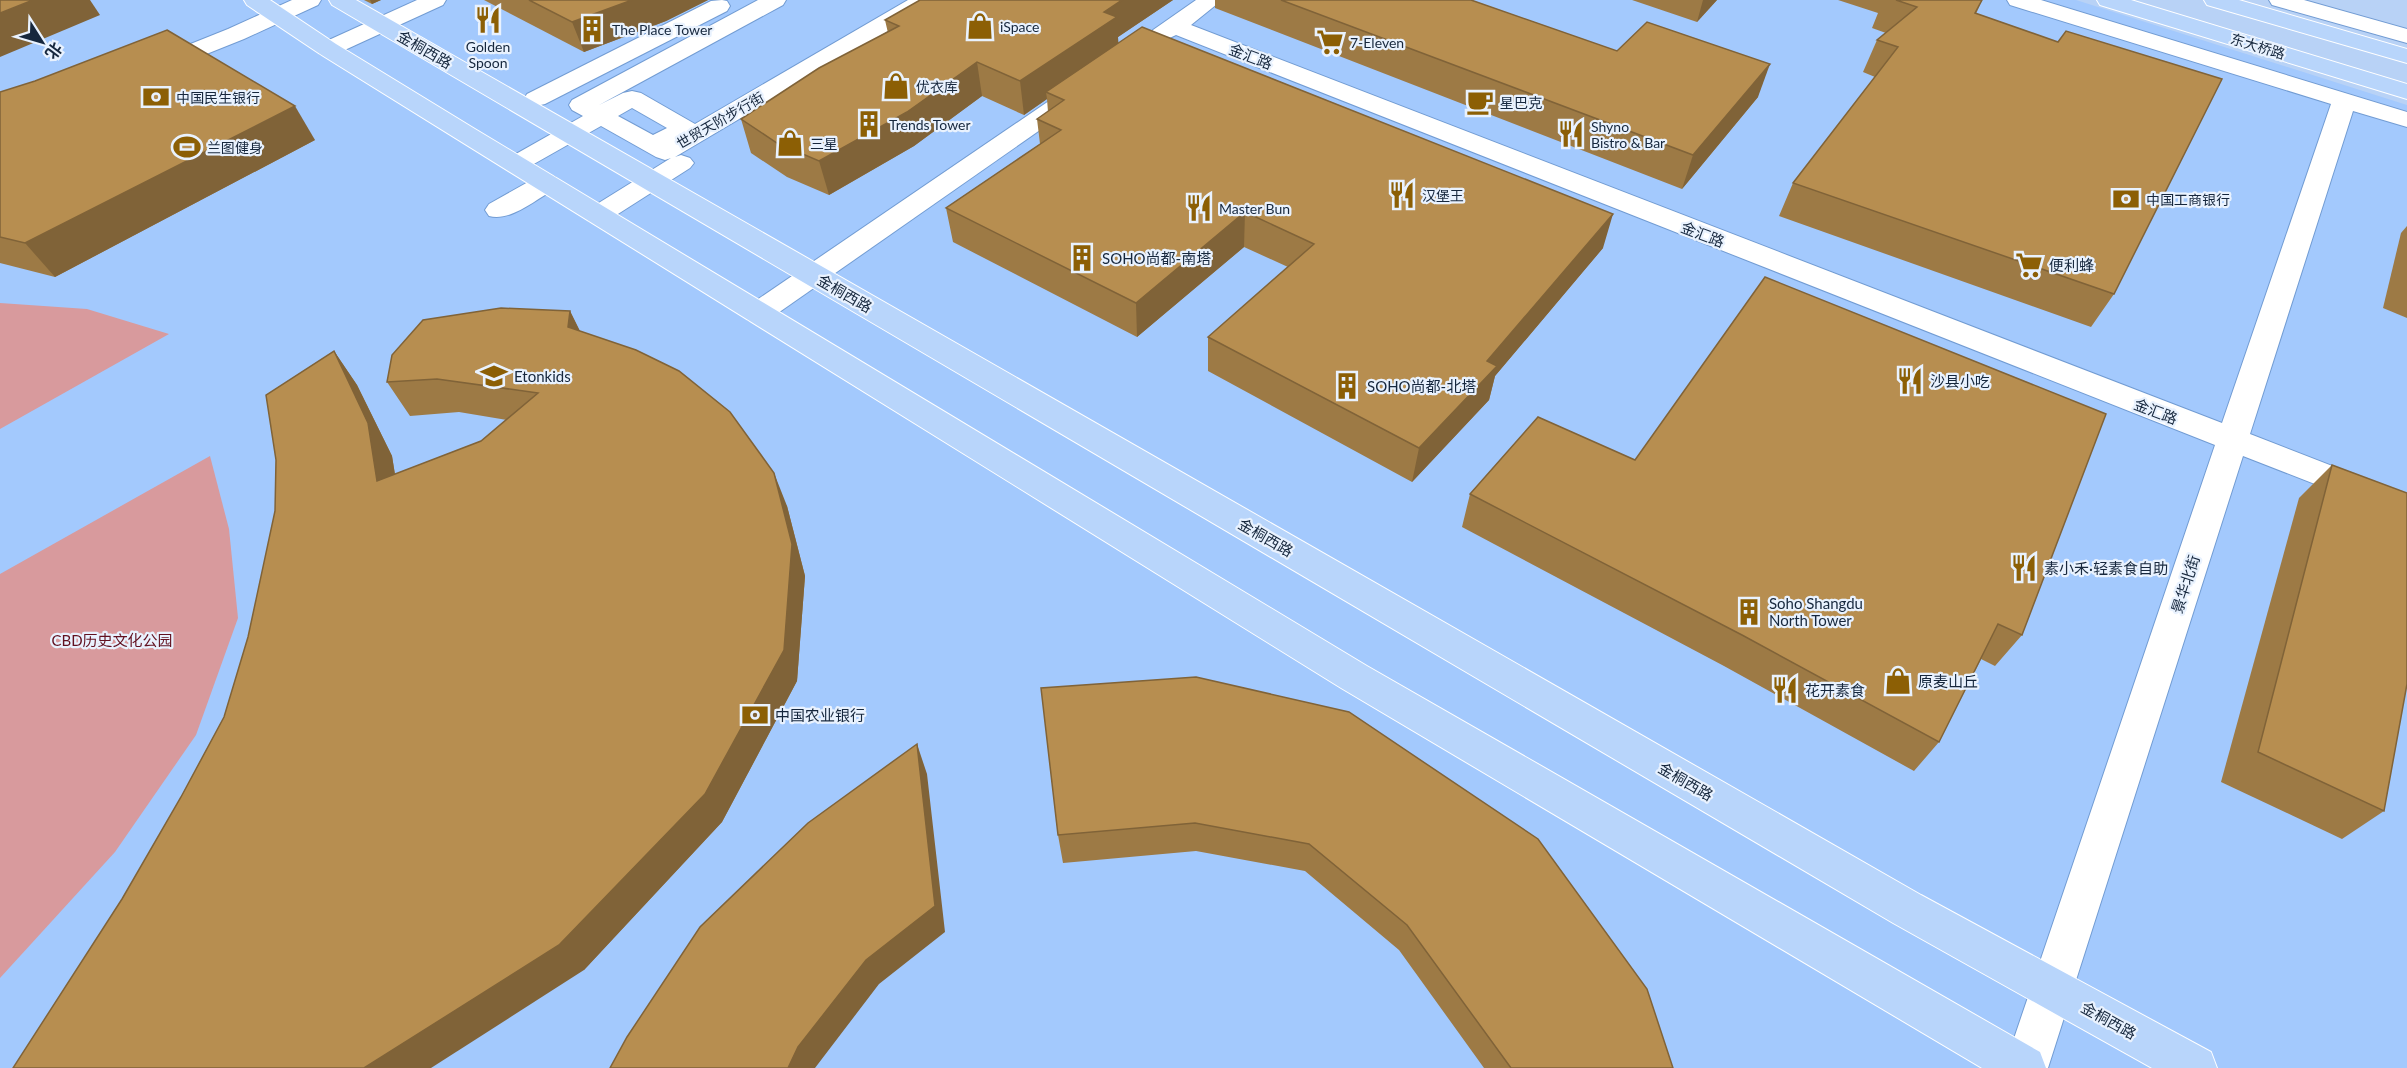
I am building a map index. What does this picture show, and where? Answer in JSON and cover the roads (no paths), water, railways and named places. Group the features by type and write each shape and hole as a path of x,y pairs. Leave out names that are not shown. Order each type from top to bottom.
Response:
{"main road":[{"name":"金桐西路","path":"340,0 1907,909 2195,1068"},
{"name":"东大桥路","path":"2108,0 2407,92"},
{"path":"2216,0 2406,40"},
{"path":"269,5 328,49 1354,677 2025,1068"}],"street":[{"path":"138,67 236,34 269,5 310,0"},
{"path":"328,49 435,0"},
{"path":"536,99 730,0"},
{"name":"世贸天阶步行街","path":"775,0 581,105 665,152 924,0"},
{"path":"508,216 573,200 640,174 945,0"},
{"path":"1145,46 1211,0"},
{"path":"2018,0 2407,120"},
{"path":"2079,0 2120,32"},
{"path":"2280,0 2406,40"},
{"name":"金汇路","path":"1174,26 2407,508"},
{"path":"758,313 1096,80"},
{"path":"516,164 632,98 686,128 652,145 640,174"},
{"name":"景华北街","path":"2025,1068 2344,100"}],"place":[{"name":"Golden Spoon","path":"488,20"},
{"name":"iSpace","path":"980,26"},
{"name":"The Place Tower","path":"592,29"},
{"name":"7-Eleven","path":"1330,42"},
{"name":"优衣库","path":"896,86"},
{"name":"中国民生银行","path":"156,97"},
{"name":"星巴克","path":"1480,102"},
{"name":"Trends Tower","path":"869,124"},
{"name":"Shyno Bistro & Bar","path":"1571,134"},
{"name":"三星","path":"790,143"},
{"name":"兰图健身","path":"187,147"},
{"name":"汉堡王","path":"1402,195"},
{"name":"中国工商银行","path":"2126,199"},
{"name":"Master Bun","path":"1199,208"},
{"name":"SOHO尚都-南塔","path":"1082,258"},
{"name":"便利蜂","path":"2029,265"},
{"name":"Etonkids","path":"494,376"},
{"name":"沙县小吃","path":"1910,381"},
{"name":"SOHO尚都-北塔","path":"1347,386"},
{"name":"素小禾·轻素食自助","path":"2024,568"},
{"name":"Soho Shangdu North Tower","path":"1749,612"},
{"name":"原麦山丘","path":"1898,681"},
{"name":"花开素食","path":"1785,690"},
{"name":"中国农业银行","path":"755,715"}],"park label":[{"name":"CBD历史文化公园","path":"112,640"}]}
